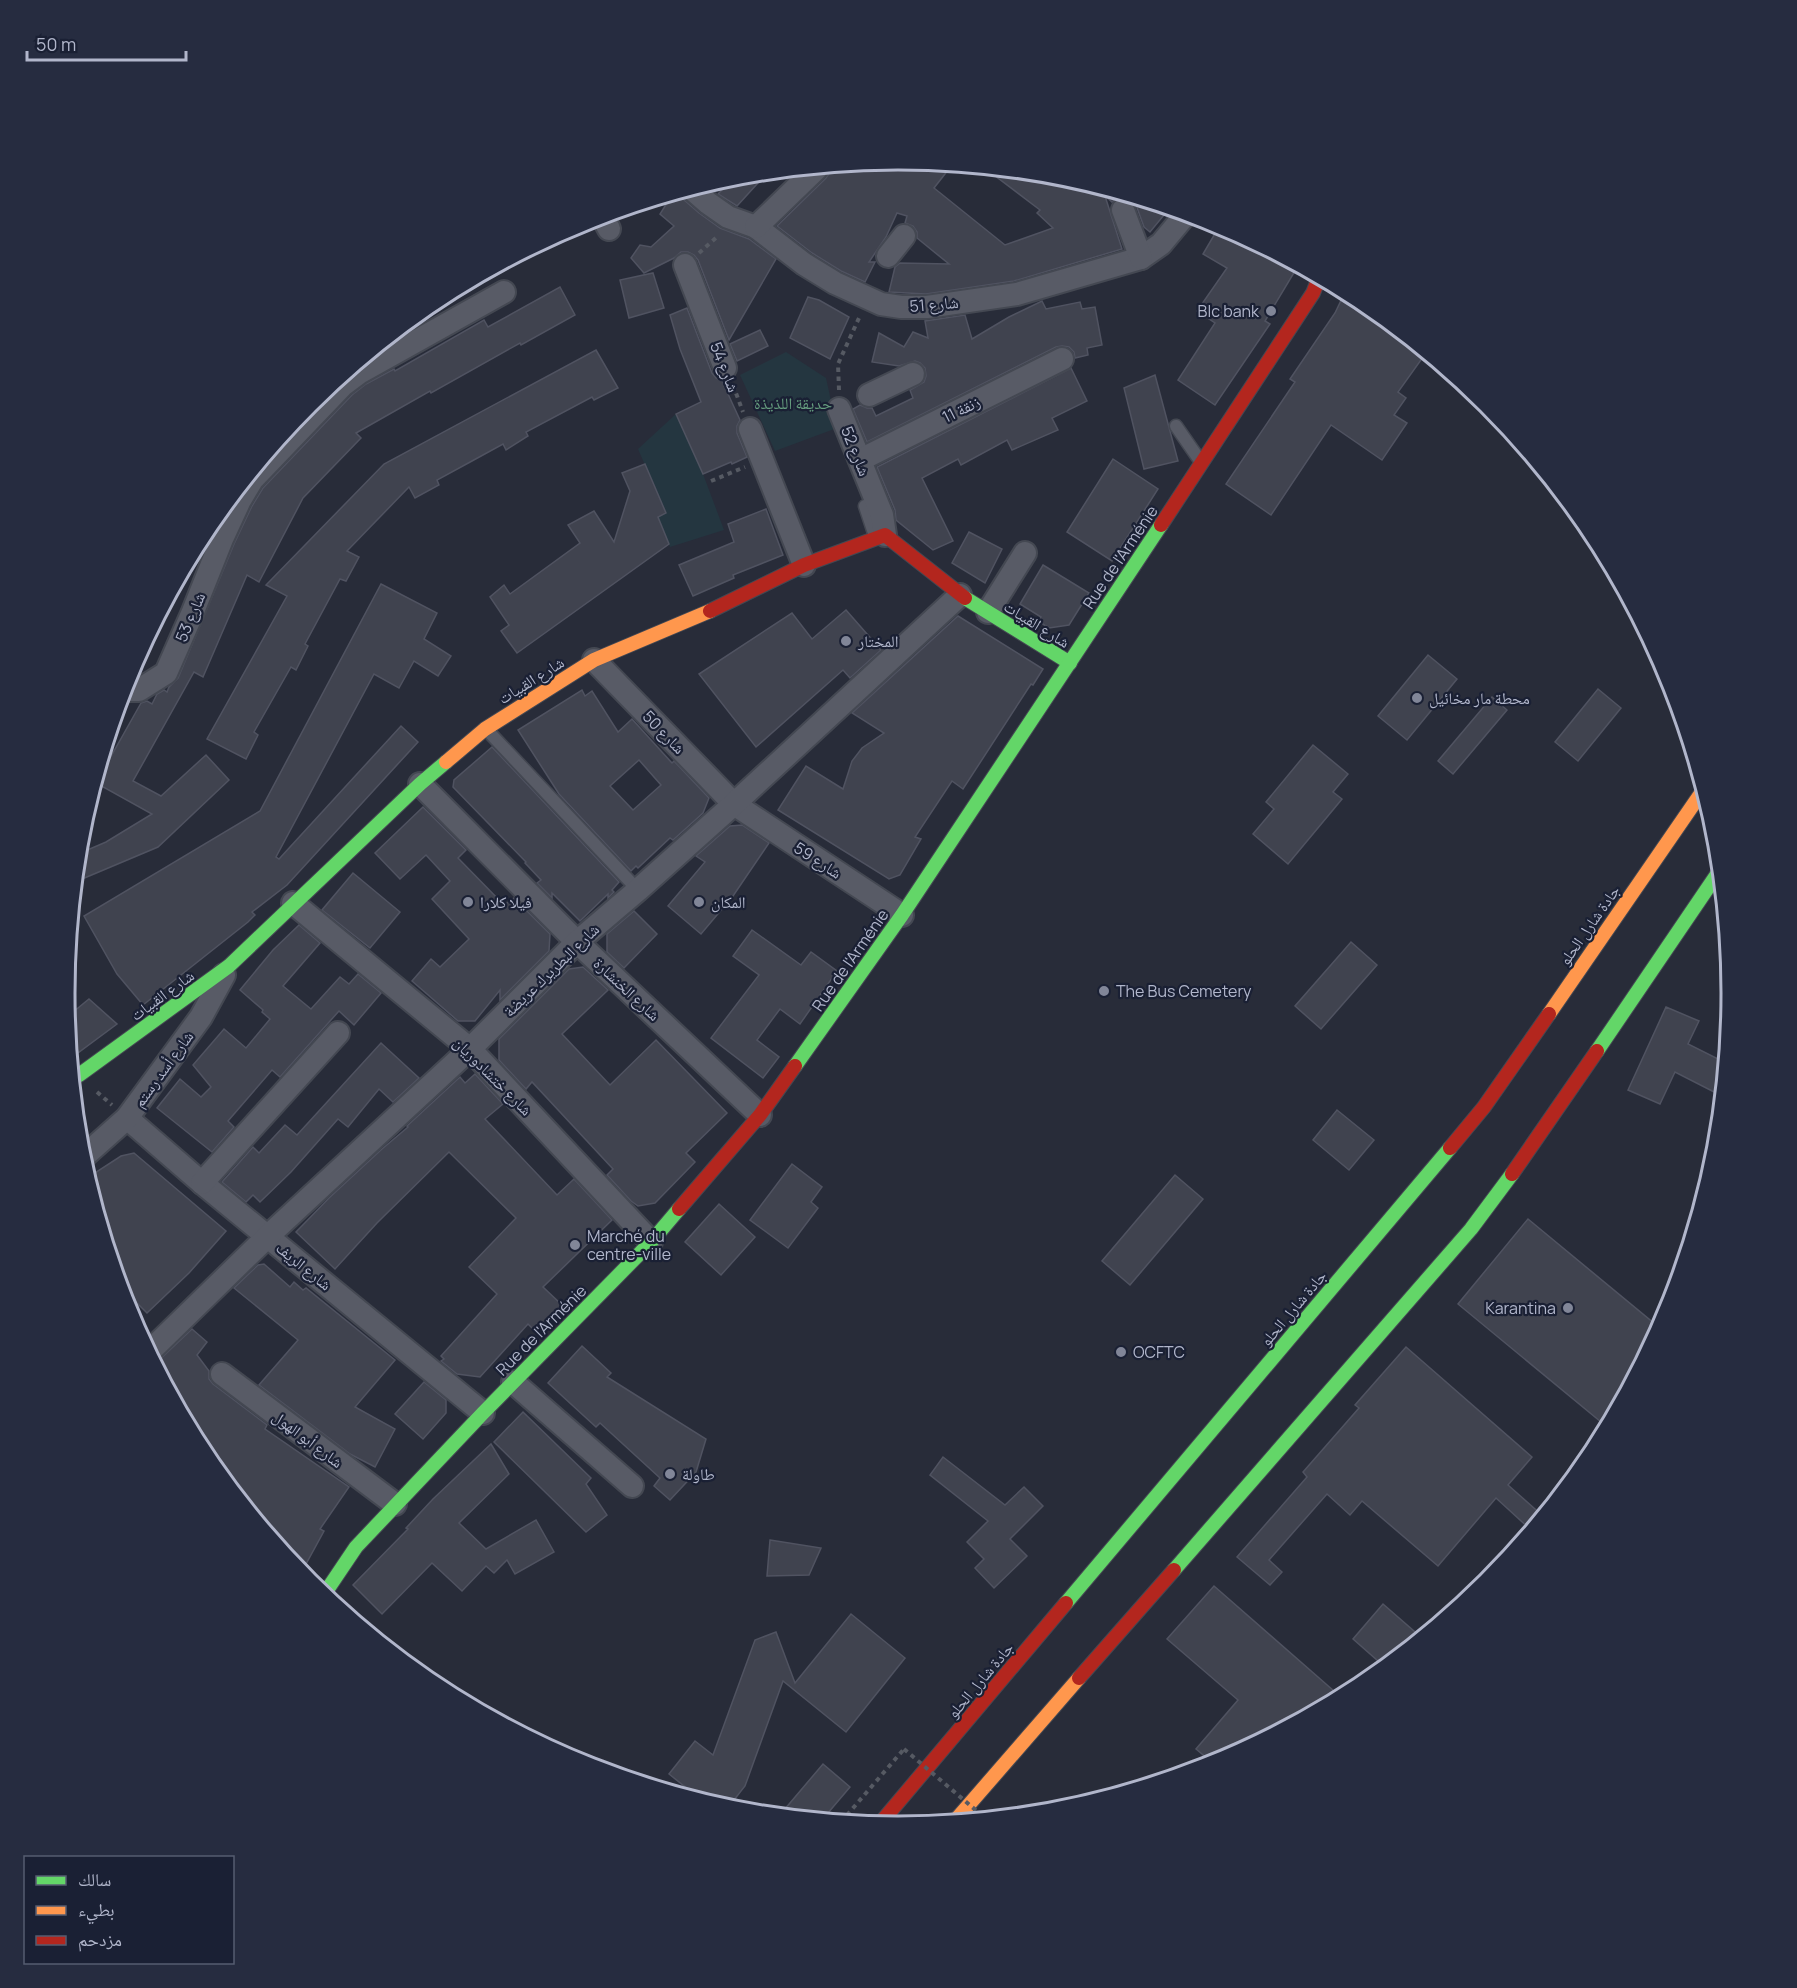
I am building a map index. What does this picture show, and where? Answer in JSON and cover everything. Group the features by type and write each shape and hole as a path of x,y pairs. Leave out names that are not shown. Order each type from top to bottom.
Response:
{"main road":[{"name":"Rue de l'Arménie","path":"329,1588 356,1546 651,1242 760,1115 902,915 1202,464 1307,302 1316,284"},
{"name":"شارع القبيات","path":"79,1074 229,966 420,784 485,729 594,660 694,619 804,565 881,536 960,595 1070,663"},
{"name":"جادة شارل الحلو","path":"886,1817 1484,1107 1698,798"},
{"path":"960,1815 1471,1229 1530,1148 1714,879"}],"street":[{"path":"745,223 805,176"},
{"name":"شارع 51","path":"700,195 717,210 745,223 814,271 867,299 901,307 927,308 1017,294 1141,258 1161,244 1181,221"},
{"path":"1123,210 1141,258"},
{"path":"888,256 904,236"},
{"name":"شارع 54","path":"685,265 726,368"},
{"name":"شارع 53","path":"355,376 504,292"},
{"name":"زنقة 11","path":"860,460 1062,359"},
{"path":"869,395 913,374"},
{"name":"شارع 52","path":"839,409 882,515 881,536"},
{"path":"750,429 804,565"},
{"name":"شارع 53","path":"134,690 140,690 166,673 240,500"},
{"path":"988,612 1025,553"},
{"name":"شارع البطريرك عريضة","path":"153,1343 470,1049 577,942 734,804 960,595"},
{"name":"شارع 50","path":"594,660 734,804"},
{"name":"شارع الخنشارة","path":"420,784 577,942 760,1115"},
{"name":"شارع 59","path":"734,804 902,915"},
{"name":"شارع ختشادوريان","path":"293,903 470,1049 651,1242"},
{"name":"شارع أسد رستم","path":"90,1151 127,1118 201,1017 229,966"},
{"path":"202,1183 338,1033"},
{"name":"شارع الريف","path":"127,1118 202,1183 483,1413"},
{"name":"شارع أبو الهول","path":"222,1374 395,1504"},
{"path":"513,1382 632,1486"}],"lane":[{"path":"1176,426 1202,464"},
{"path":"865,506 881,536"},
{"path":"485,729 638,890"}],"path":[{"path":"685,265 745,223"},
{"name":"شارع 52","path":"839,409 838,364 867,299"},
{"name":"شارع 54","path":"726,368 750,429"},
{"path":"711,481 762,460"},
{"path":"80,1079 127,1118"},
{"path":"846,1816 904,1749 979,1813"}],"green space":[{"name":"حديقة اللذيذة","path":"786,352 826,378 837,428 775,451 740,375"},
{"path":"676,414 703,474 724,530 670,547 658,517 666,513 638,449"}],"building":[{"path":"898,170 947,172 934,188 1005,245 1053,228 1037,213 1040,210 996,177 1059,186 1105,197 1122,249 1014,281 926,294 889,292 895,267 900,263 949,264 917,238 917,232 913,226 905,223 907,216 897,213 886,237 869,262 875,262 865,282 841,271 812,253 777,226 829,174 845,172"},
{"path":"758,183 737,206 718,194 722,190"},
{"path":"684,199 720,228 749,239 776,259 729,340 694,255 681,252 644,273 631,258 640,245 651,247 674,226 660,214 666,205"},
{"path":"1136,206 1164,215 1150,232 1144,227"},
{"path":"1215,233 1294,272 1265,321 1270,324 1215,405 1178,380 1215,323 1197,311 1227,268 1203,254"},
{"path":"653,273 664,308 629,318 620,280"},
{"path":"560,287 575,315 431,393 430,391 356,433 361,438 303,498 259,582 247,575 203,677 194,672 133,781 161,796 206,755 229,780 158,847 83,878 88,850 106,842 152,814 102,786 110,758 141,703 147,701 152,704 157,694 164,690 167,692 178,678 234,544 263,488 352,395 366,384 394,369 395,371 484,320 488,327"},
{"path":"808,297 819,300 849,317 830,359 790,338"},
{"path":"1341,300 1422,359 1398,392 1406,398 1394,415 1407,423 1382,460 1331,425 1271,515 1226,484 1295,382 1290,379 1335,313"},
{"path":"1042,301 1046,309 1080,302 1082,309 1095,307 1102,345 1087,348 1088,355 1075,358 1074,352 1069,347 1056,347 867,442 853,409 860,405 872,408 876,416 913,398 910,390 924,382 926,376 925,368 915,361 899,366 872,362 879,333 904,347 913,332 928,338 925,321 965,315 972,339"},
{"path":"687,308 712,373 722,381 740,420 737,433 747,457 703,474 676,414 701,402 680,349 670,315"},
{"path":"760,330 768,346 737,361 730,344"},
{"path":"596,350 618,388 594,400 592,397 526,432 528,436 506,450 503,444 437,480 439,485 415,498 409,487 347,551 359,557 346,581 340,579 305,644 308,646 296,670 291,667 254,732 258,735 246,759 207,739 287,596 266,585 384,464"},
{"path":"1071,368 1087,401 1052,418 1058,430 1012,450 1007,440 961,465 958,459 922,478 953,541 933,550 896,520 895,510 877,467"},
{"path":"1155,375 1178,461 1144,469 1124,388"},
{"path":"1113,459 1158,489 1112,561 1067,532"},
{"path":"645,464 666,513 658,517 669,544 517,653 501,631 509,625 490,597 504,585 510,594 580,543 568,525 594,511 614,542 630,491 622,473"},
{"path":"766,509 783,555 733,575 734,578 693,596 679,565 734,542 728,524"},
{"path":"969,532 1002,549 985,583 952,563"},
{"path":"1043,565 1089,593 1069,625 1049,628 1038,621 1041,617 1020,604"},
{"path":"381,584 437,613 424,639 451,656 438,676 414,661 399,688 374,674 276,857 279,859 401,726 418,742 287,885 252,912 255,915 248,922 143,1005 117,974 84,916 260,811"},
{"path":"846,610 881,650 850,678 843,670 756,747 699,674 792,613 812,639"},
{"path":"958,616 1043,669 963,789 952,781 915,837 921,839 900,875 889,879 778,810 806,766 843,789 852,761 862,748 884,733 852,713"},
{"name":"محطة مار مخائيل","path":"1428,655 1457,679 1407,740 1378,716"},
{"path":"1598,689 1621,708 1578,761 1555,742"},
{"path":"582,690 585,696 592,691 618,732 632,719 672,763 674,761 709,798 703,813 673,840 670,838 638,868 636,866 631,871 559,794 518,730","holes":["639,760 661,785 633,810 610,786"]},
{"path":"1492,697 1507,710 1453,774 1438,761"},
{"path":"1313,745 1348,774 1333,792 1342,799 1288,864 1253,834 1274,809 1266,802"},
{"path":"492,747 619,882 608,898 608,894 580,921 552,893 552,898 537,883 541,880 526,862 453,787 454,780"},
{"path":"423,807 466,850 458,858 504,905 514,898 550,934 549,951 500,1000 500,990 475,1021 458,1021 412,981 431,959 440,967 469,939 432,899 450,881 426,855 400,879 375,853"},
{"path":"742,825 769,843 733,896 701,934 668,906 705,862 696,856 730,826"},
{"path":"353,873 400,912 370,948 322,910"},
{"path":"634,911 657,934 624,968 607,952 607,934"},
{"path":"299,925 320,943 283,986 311,1009 340,977 349,984 358,974 381,993 354,1025 339,1011 280,1077 272,1070 228,1121 234,1127 212,1152 157,1108 180,1079 201,1097 211,1087 193,1065 224,1029 246,1048 270,1019 240,990 273,950"},
{"path":"752,930 801,965 811,952 837,971 800,1024 780,1009 757,1040 779,1057 763,1078 711,1038 759,975 733,956"},
{"path":"1351,942 1377,965 1321,1029 1295,1006"},
{"path":"583,967 608,990 562,1034 610,1085 656,1040 727,1113 686,1153 695,1162 655,1203 638,1206 631,1201 607,1175 613,1169 532,1082 526,1089 499,1060 499,1039 569,969"},
{"path":"89,999 117,1024 77,1053 76,1010"},
{"path":"1666,1007 1699,1021 1688,1044 1719,1059 1716,1093 1675,1072 1660,1104 1628,1090"},
{"path":"381,1043 419,1078 393,1102 379,1089 348,1127 338,1119 291,1172 260,1202 253,1195 246,1202 222,1182 253,1147 259,1153 285,1125 297,1135"},
{"path":"475,1074 503,1104 485,1119 557,1195 574,1179 612,1220 543,1287 562,1305 536,1332 528,1324 480,1377 457,1374 441,1361 444,1359 441,1356 497,1294 469,1267 516,1218 449,1152 377,1223 335,1269 296,1232 329,1198 460,1077 465,1083"},
{"path":"1337,1110 1374,1140 1349,1170 1313,1140"},
{"path":"134,1153 226,1231 189,1273 147,1313 135,1301 119,1259 95,1173 121,1156"},
{"path":"792,1164 822,1187 811,1202 818,1208 788,1248 750,1220"},
{"path":"1175,1175 1203,1199 1130,1285 1102,1261"},
{"path":"719,1204 755,1237 721,1275 685,1242"},
{"path":"1528,1219 1653,1322 1612,1406 1601,1422 1458,1304"},
{"path":"264,1264 290,1287 294,1282 303,1290 306,1288 395,1360 355,1407 395,1429 375,1467 350,1454 259,1385 298,1340 234,1288 258,1265"},
{"path":"192,1329 207,1342 197,1355 209,1371 209,1379 213,1384 267,1425 265,1429 349,1487 320,1529 324,1531 306,1564 279,1537 214,1452 185,1406 160,1359"},
{"path":"582,1346 611,1373 607,1377 706,1439 696,1472 670,1500 654,1486 660,1478 600,1423 596,1427 548,1383"},
{"path":"1406,1347 1532,1457 1508,1485 1538,1512 1527,1526 1496,1498 1438,1566 1362,1501 1350,1515 1327,1494 1269,1560 1282,1572 1270,1585 1237,1557 1307,1477 1303,1472 1359,1408 1355,1405"},
{"path":"424,1382 446,1400 446,1413 423,1439 395,1414"},
{"path":"523,1412 591,1478 586,1484 607,1515 586,1532 494,1442"},
{"path":"491,1444 509,1474 459,1523 486,1549 536,1520 554,1552 515,1574 507,1560 494,1573 486,1566 462,1591 432,1563 382,1614 353,1585 408,1529 406,1528 433,1499"},
{"path":"943,1457 1005,1505 1024,1487 1043,1506 1010,1539 1027,1556 994,1588 975,1568 984,1559 967,1542 988,1521 930,1475"},
{"path":"770,1540 821,1548 809,1575 767,1576"},
{"path":"1214,1586 1335,1692 1263,1733 1206,1758 1196,1749 1238,1700 1167,1639"},
{"path":"1383,1604 1417,1633 1379,1662 1353,1639"},
{"path":"851,1614 905,1658 846,1732 783,1681 745,1786 733,1801 689,1790 669,1774 695,1741 713,1755 755,1640 776,1632 795,1683"},
{"path":"823,1764 850,1787 827,1814 785,1809"}],"traffic: fast":[{"path":"795,1066 902,915 1161,525"},
{"path":"965,598 1070,663"},
{"path":"80,1075 229,966 446,762"},
{"path":"1597,1051 1714,879"},
{"path":"1066,1603 1450,1148"},
{"path":"1174,1570 1471,1229 1512,1174"},
{"path":"329,1588 356,1547 483,1413 651,1242 679,1209"}],"traffic: slow":[{"path":"446,762 485,729 594,660 710,611"},
{"path":"1549,1014 1698,798"},
{"path":"960,1815 1079,1678"}],"traffic: jam":[{"path":"1161,525 1316,285"},
{"path":"710,611 804,565 885,535 965,598"},
{"path":"1450,1148 1484,1107 1549,1014"},
{"path":"1512,1174 1597,1051"},
{"path":"679,1209 760,1115 795,1066"},
{"path":"1079,1678 1174,1570"},
{"path":"886,1817 1066,1603"}],"place":[{"name":"Blc bank","path":"1271,311"},
{"name":"المختار","path":"846,641"},
{"name":"محطة مار مخائيل","path":"1417,698"},
{"name":"فيلا كلارا","path":"468,902"},
{"name":"المكان","path":"699,902"},
{"name":"The Bus Cemetery","path":"1104,991"},
{"name":"Marché du centre-ville","path":"575,1245"},
{"name":"Karantina","path":"1568,1308"},
{"name":"OCFTC","path":"1121,1352"},
{"name":"طاولة","path":"670,1474"}]}
